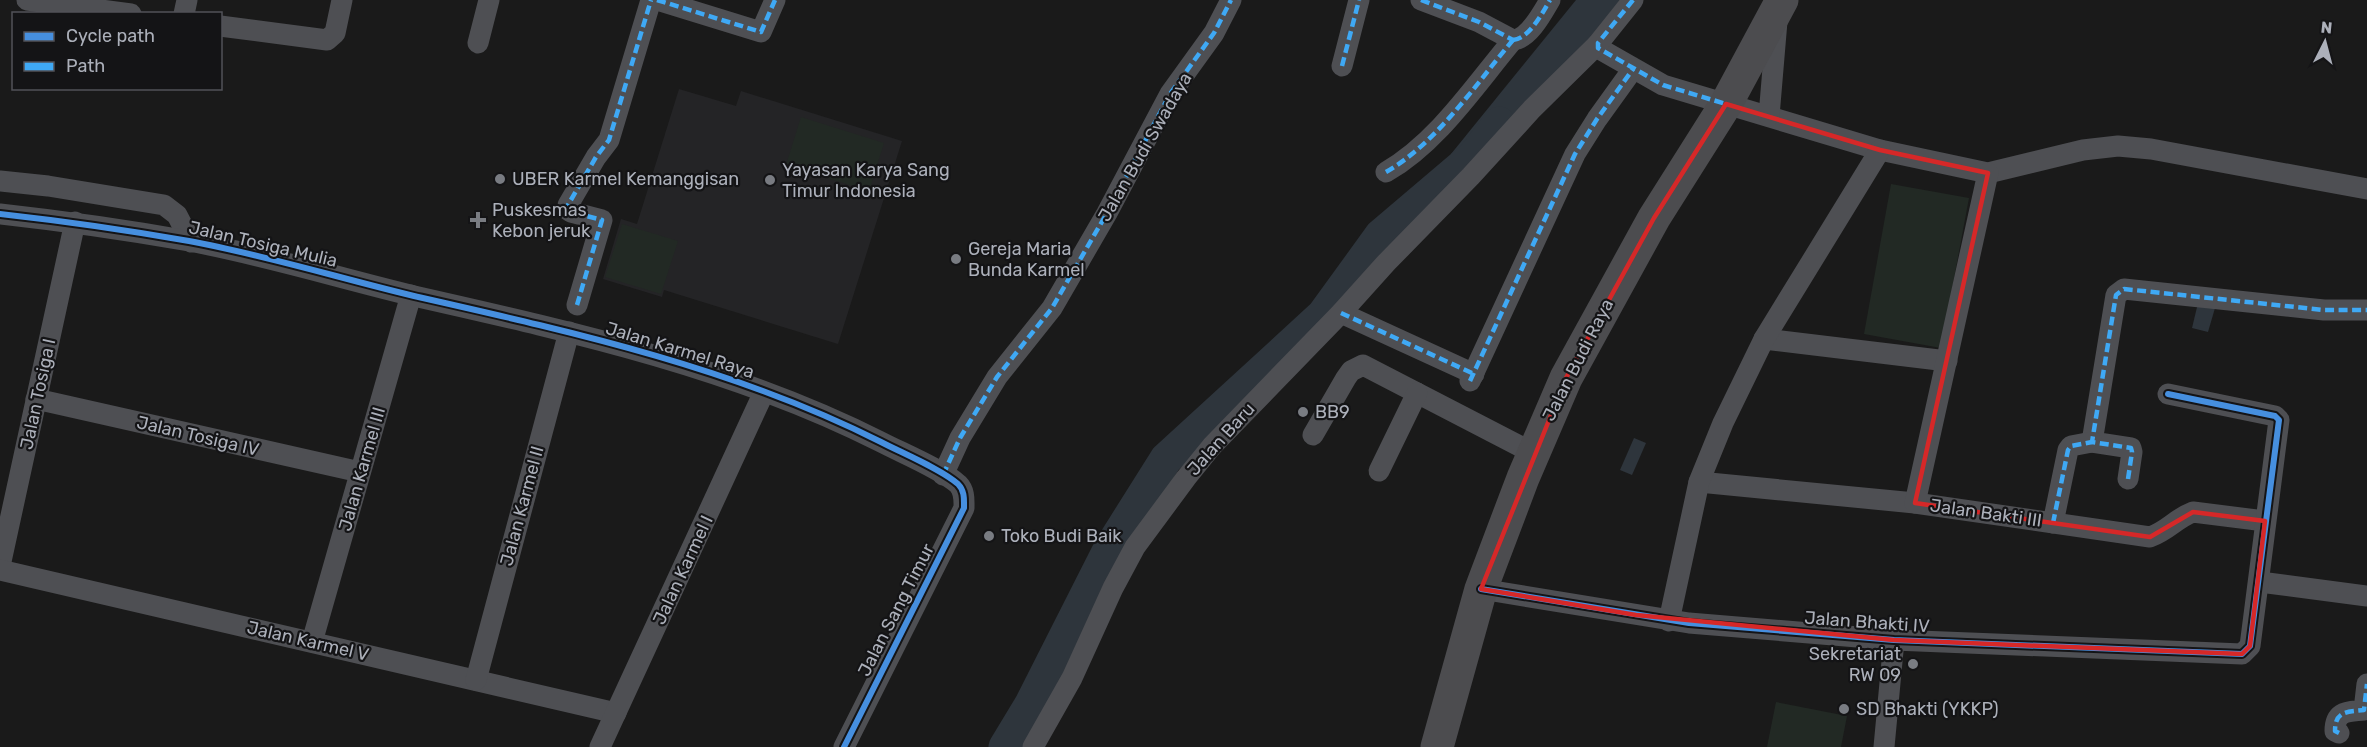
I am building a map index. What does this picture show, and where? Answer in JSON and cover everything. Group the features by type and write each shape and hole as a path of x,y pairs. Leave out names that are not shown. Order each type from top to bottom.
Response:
{"main road":[{"name":"Jalan Budi Raya","path":"1437,747 1481,589 1533,453 1566,378 1654,218 1726,104 1780,4"}],"street":[{"path":"222,26 327,40 335,33 342,0"},
{"path":"478,43 489,0"},
{"path":"578,305 602,220 571,213 568,205 596,156 609,140 651,0"},
{"path":"657,0 761,32 775,0"},
{"name":"Jalan Budi Swadaya","path":"950,480 960,438 997,377 1052,308 1107,213 1170,94 1214,33 1231,0"},
{"path":"1341,66 1359,0"},
{"path":"1421,0 1479,22 1513,40 1519,40 1526,35 1550,0"},
{"name":"Jalan Baru","path":"1033,747 1072,678 1113,588 1135,547 1186,478 1212,446 1341,313 1532,109 1597,45 1633,0"},
{"path":"40,1 117,12"},
{"path":"1769,116 1780,4"},
{"path":"1386,172 1398,165 1442,124 1513,40"},
{"path":"1597,45 1598,48 1633,69 1664,85 1880,150 1988,173 2083,150 2118,146 2151,149 2367,189"},
{"path":"1341,313 1472,377 1575,154 1633,69"},
{"path":"1669,621 1699,482 1724,423 1764,339 1880,150"},
{"path":"1915,503 1988,173"},
{"name":"Jalan Tosiga Mulia","path":"0,181 48,186 164,205 177,215 191,242"},
{"name":"Jalan Tosiga Mulia","path":"0,214 75,222 191,242 411,295"},
{"name":"Jalan Tosiga I","path":"0,568 75,222"},
{"path":"2092,442 2116,295 2124,289 2324,310 2367,310"},
{"name":"Jalan Karmel Raya","path":"411,295 568,332 661,357 764,392 836,420 950,480"},
{"name":"Jalan Karmel III","path":"312,642 411,295"},
{"name":"Jalan Karmel II","path":"476,681 568,332"},
{"path":"1764,339 1947,361"},
{"path":"1313,435 1346,378 1351,371 1362,365 1533,453"},
{"name":"Jalan Karmel I","path":"600,747 764,392"},
{"path":"1379,471 1417,393"},
{"path":"2168,394 2277,416 2260,582 2367,596"},
{"name":"Jalan Tosiga IV","path":"36,399 360,472"},
{"path":"2053,523 2068,450 2071,446 2092,442 2131,448 2128,479"},
{"name":"Jalan Sang Timur","path":"844,747 964,508 964,494 950,480"},
{"name":"Jalan Bakti III","path":"1699,482 1915,503 2150,537 2166,531 2182,516 2193,512 2265,521"},
{"name":"Jalan Karmel V","path":"0,568 616,713"},
{"name":"Jalan Bhakti IV","path":"1481,589 1669,621 1894,640 2242,654 2250,646 2260,582"},
{"path":"1884,747 1894,640"},
{"path":"2339,733 2335,730 2335,726 2342,712 2364,710 2367,684"}],"highlighted area":[{"path":"1726,104 1880,150 1988,173 1915,503 2150,537 2193,512 2265,521 2250,646 2242,654 1894,640 1636,615 1481,589 1566,378 1654,218"}],"shaded area":[{"path":"1576,0 1632,0 1483,160 1451,154"},
{"name":"Yayasan Karya Sang Timur Indonesia","path":"679,89 736,106 741,91 902,141 838,344 664,290 662,297 603,279 621,219 637,224"},
{"path":"801,117 884,143 869,191 786,165"},
{"path":"1891,184 1969,198 1941,348 1864,334"},
{"path":"622,224 678,241 661,294 605,277"},
{"path":"2198,303 2215,308 2208,332 2192,328"},
{"path":"1634,438 1646,443 1632,475 1620,470"},
{"path":"1776,702 1847,716 1841,747 1767,747"}],"waterway":[{"path":"1005,747 1031,704 1110,548 1166,459 1323,315 1381,235 1474,156 1499,123"}],"marked path":[{"path":"577,305 602,220 571,212 568,210 568,205 596,157 609,140 651,0"},
{"path":"657,0 761,32 775,0"},
{"path":"943,475 960,438 997,377 1052,308 1107,213 1170,94 1214,33 1231,0"},
{"path":"1342,66 1359,0"},
{"path":"1421,0 1479,22 1513,40"},
{"path":"1513,40 1530,30 1550,0"},
{"path":"1633,0 1598,43 1598,48 1663,85 1726,104"},
{"path":"1386,172 1405,160 1439,129 1513,40"},
{"path":"1470,381 1575,154 1633,69"},
{"path":"2128,479 2131,448 2092,442 2116,295 2124,289 2324,310 2367,310"},
{"path":"1341,313 1474,374"},
{"path":"2053,523 2068,450 2071,446 2092,442"},
{"path":"2339,733 2335,731 2337,719 2340,716 2344,713 2364,710 2367,684"}],"cycle path":[{"path":"0,214 118,229 217,247 652,355 769,393 826,416 951,478 962,490 964,508 844,747"},
{"path":"1481,589 1689,623 1894,640 2242,654 2250,646 2279,420 2275,416 2168,394"}],"place":[{"name":"UBER Karmel Kemanggisan","path":"500,179"},
{"name":"Yayasan Karya Sang Timur Indonesia","path":"770,180"},
{"name":"Puskesmas Kebon jeruk","path":"478,220"},
{"name":"Gereja Maria Bunda Karmel","path":"956,259"},
{"name":"BB9","path":"1303,412"},
{"name":"Toko Budi Baik","path":"989,536"},
{"name":"Sekretariat RW 09","path":"1913,664"},
{"name":"SD Bhakti (YKKP)","path":"1844,709"}]}
